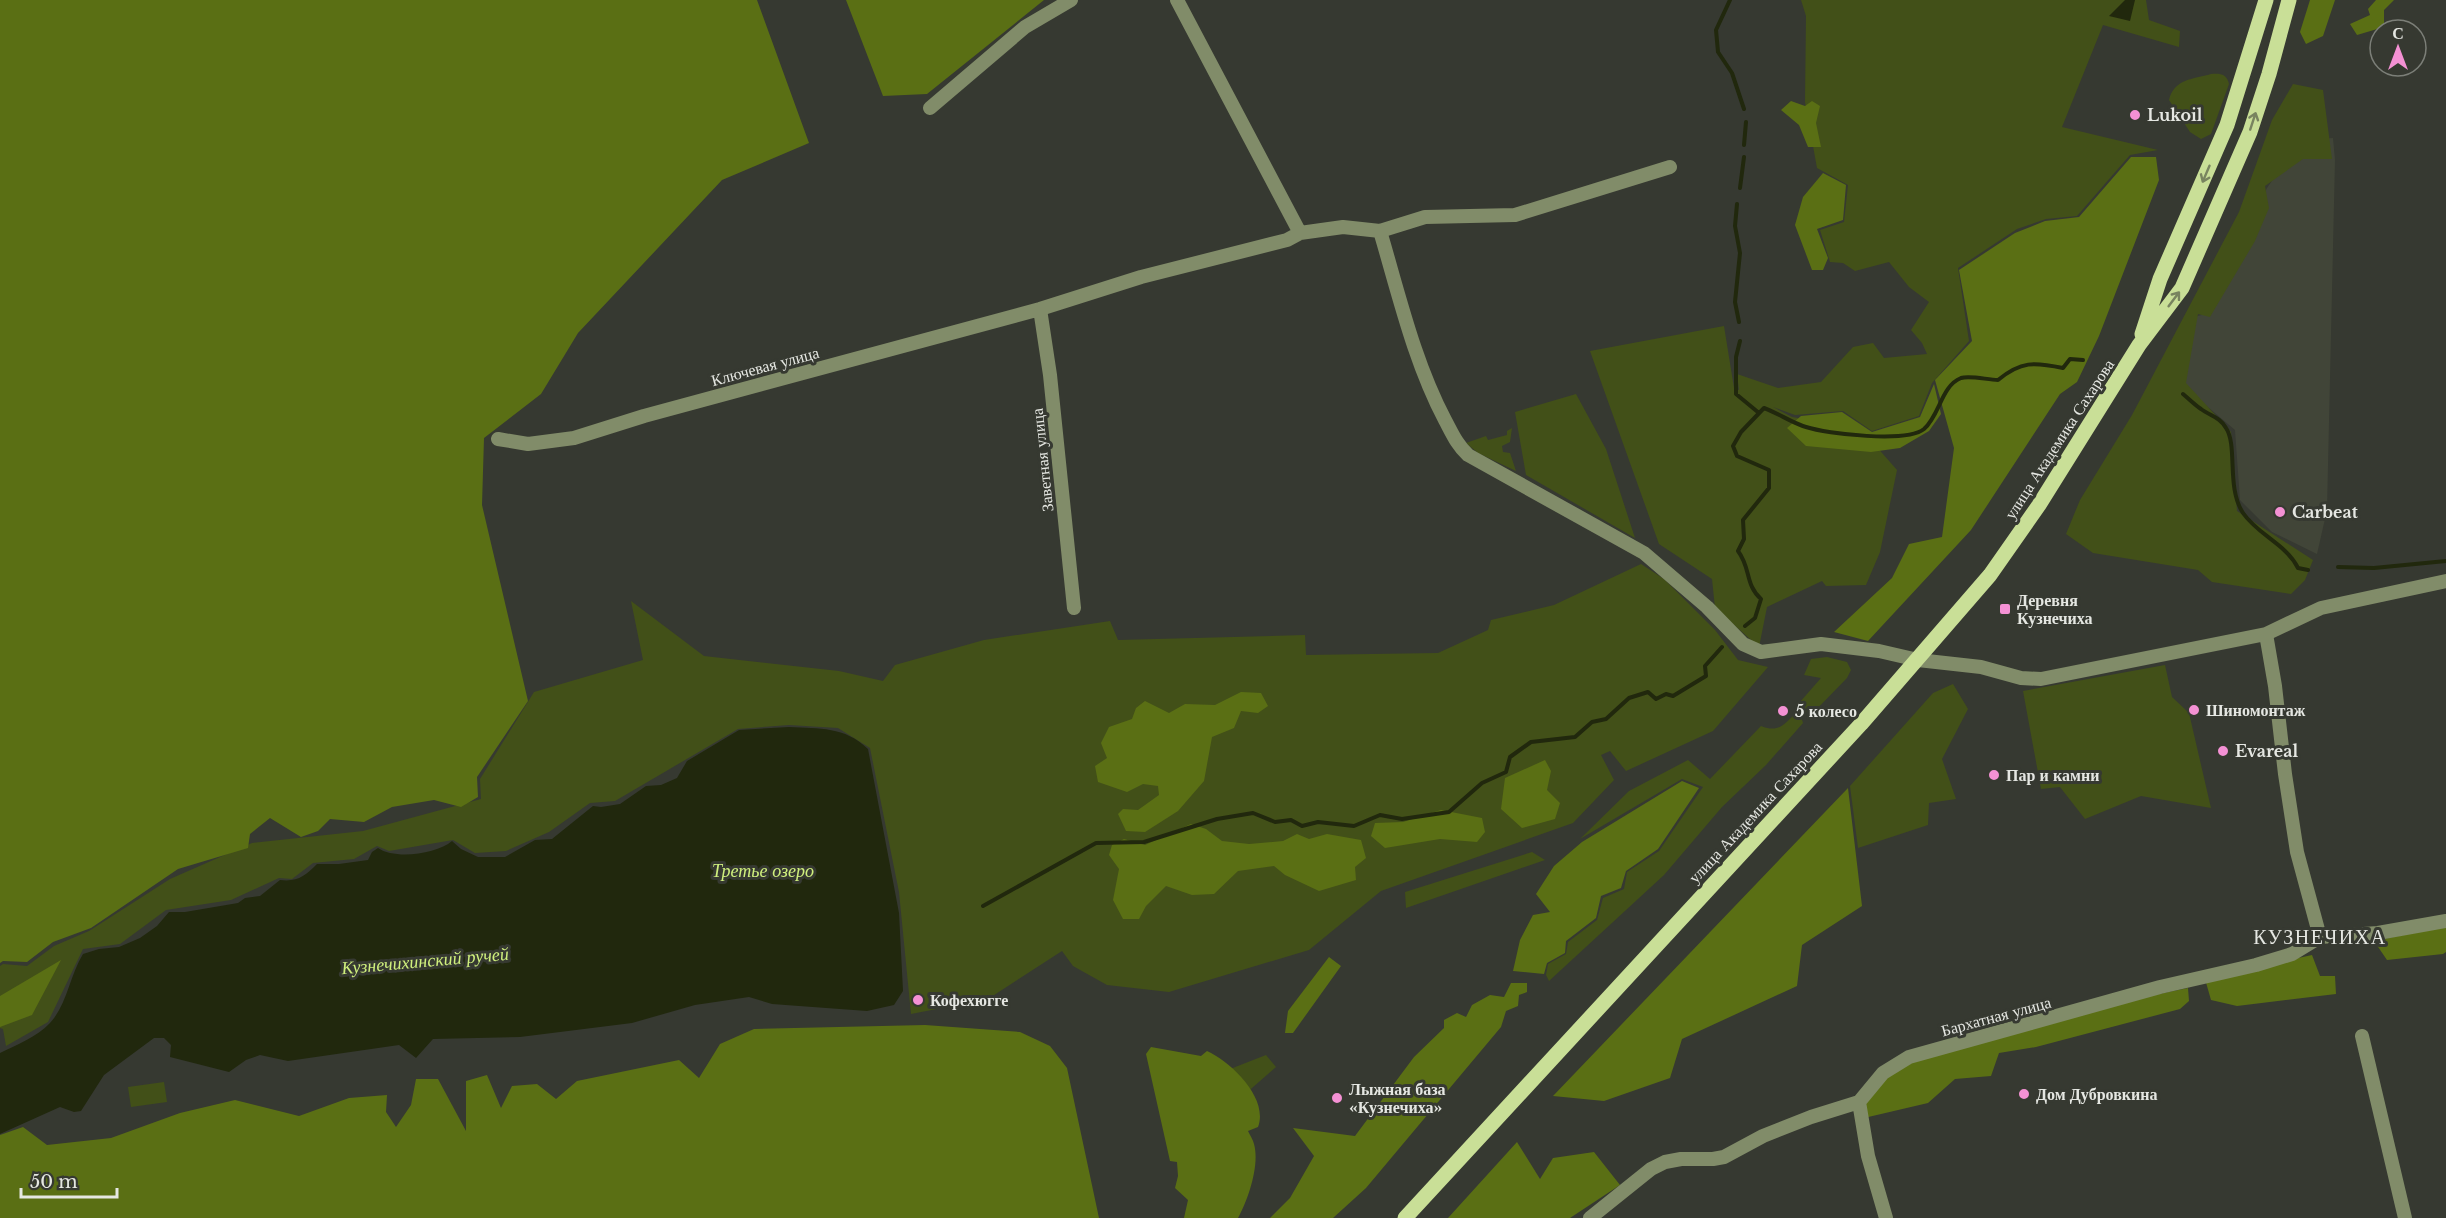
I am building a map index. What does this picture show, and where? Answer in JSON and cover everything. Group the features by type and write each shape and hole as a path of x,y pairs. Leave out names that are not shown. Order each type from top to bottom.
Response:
{"main road":[{"name":"улица Академика Сахарова","path":"2139,345 2160,279 2227,125 2266,0"},
{"name":"улица Академика Сахарова","path":"1405,1218 1918,660 1990,575 2033,514 2139,345 2182,288 2250,132 2289,0"}],"street":[{"path":"930,108 1025,27 1071,0"},
{"path":"1177,0 1300,233"},
{"path":"1670,167 1515,215 1425,217 1380,231 1417,354 1438,406 1460,447 1468,455 1644,553 1700,601 1743,644 1761,652 1821,644 1879,651 1918,660 1981,667 2021,678 2041,679 2266,634 2321,608 2446,581"},
{"name":"Ключевая улица","path":"498,439 528,444 573,438 644,416 1040,309 1142,277 1287,240 1300,233 1343,227 1380,231"},
{"name":"Заветная улица","path":"1040,309 1050,375 1074,608"},
{"path":"2266,634 2297,852 2320,937"},
{"name":"Бархатная улица","path":"1859,1102 1883,1073 1909,1057 2160,987 2256,965 2292,954 2320,937 2378,933 2446,921"},
{"path":"2362,1036 2405,1218"},
{"path":"1590,1218 1651,1169 1665,1162 1724,1157 1763,1136 1811,1117 1859,1102 1868,1156 1886,1218"}],"shaded area":[{"path":"2333,138 2335,160 2327,510 2317,554 2272,532 2240,500 2235,430 2183,386 2194,317 2209,313 2267,188 2280,169 2306,140"}],"green space":[{"path":"0,0 757,0 809,143 722,180 578,333 541,394 484,438 482,505 528,701 477,777 478,797 461,807 434,800 392,807 364,822 330,819 318,831 301,837 270,818 250,834 248,848 178,869 91,928 53,942 27,962 3,961 0,963"},
{"path":"846,0 1044,0 927,94 883,96"},
{"path":"1801,0 2146,0 2149,20 2180,31 2179,47 2103,25 2062,127 2158,150 2130,155 2077,216 2046,219 2017,229 1958,268 1969,341 1932,383 1919,416 1872,431 1843,411 1795,415 1773,407 1792,417 1861,429 1897,470 1880,552 1866,585 1826,586 1822,581 1767,607 1759,647 1715,608 1712,579 1659,544 1590,351 1724,326 1734,388 1739,390 1737,374 1778,388 1821,382 1853,347 1873,343 1884,358 1927,354 1922,343 1911,330 1929,302 1909,287 1889,262 1855,271 1843,263 1830,262 1820,230 1844,222 1848,185 1817,168 1805,102 1806,16"},
{"path":"2310,0 2335,0 2323,36 2306,44 2300,32"},
{"path":"2376,0 2394,0 2384,10 2384,18 2368,18 2368,32 2357,35 2350,24 2370,15 2368,9"},
{"path":"2211,74 2223,75 2229,84 2211,134 2201,139 2190,132 2169,100 2175,88 2180,84"},
{"path":"2293,84 2323,90 2332,159 2303,159 2265,186 2269,208 2255,241 2210,317 2198,314 2186,383 2231,432 2237,511 2313,560 2305,580 2291,594 2212,582 2198,570 2093,553 2066,534 2080,500 2132,415 2239,212 2272,120"},
{"path":"1791,101 1805,106 1812,101 1820,106 1816,123 1821,147 1808,147 1799,125 1781,110"},
{"path":"2131,157 2156,157 2159,180 2099,336 2077,382 2060,394 1971,530 1868,641 1834,632 1892,578 1909,544 1942,537 1954,448 1935,380 1972,341 1959,270 2015,233 2045,221 2079,217"},
{"path":"1823,173 1846,185 1843,220 1817,229 1828,258 1823,270 1812,270 1795,225 1803,197"},
{"path":"1934,384 1941,414 1929,431 1900,448 1871,452 1806,446 1787,428 1801,416 1842,412 1872,432 1920,417"},
{"path":"1576,394 1606,449 1635,538 1526,475 1515,412"},
{"path":"1512,428 1510,442 1502,446 1503,452 1510,453 1516,471 1478,453 1466,443 1486,436 1488,440 1507,435 1507,431"},
{"path":"1641,564 1664,579 1715,630 1738,660 1768,667 1713,731 1626,771 1610,751 1601,755 1614,780 1573,823 1381,891 1309,950 1169,992 1107,985 1073,966 1062,951 988,999 911,1014 899,892 870,748 838,728 789,725 738,729 615,801 590,803 549,832 506,851 475,853 453,840 389,851 377,846 354,859 313,863 292,879 279,878 231,900 166,910 120,944 83,949 48,1022 6,1046 3,1029 0,1028 0,966 3,964 27,966 54,946 89,931 170,879 252,843 363,831 481,799 480,779 534,692 643,660 631,601 704,656 839,671 883,681 895,665 984,640 1110,621 1118,640 1305,635 1306,655 1438,653 1488,630 1491,620 1554,605"},
{"path":"1827,657 1847,662 1851,670 1847,678 1813,713 1803,712 1800,702 1821,678 1804,675 1811,659"},
{"path":"2165,665 2172,697 2189,713 2211,808 2141,796 2085,819 2060,787 2041,789 2023,691"},
{"path":"1953,684 1968,709 1942,759 1956,799 1929,803 1928,825 1858,848 1850,786 1933,693"},
{"path":"1241,692 1261,693 1268,706 1258,713 1241,711 1234,728 1212,737 1204,781 1178,811 1145,832 1126,831 1118,814 1123,809 1138,810 1159,795 1158,786 1143,784 1127,792 1098,782 1095,766 1107,758 1101,743 1109,727 1132,719 1136,708 1145,701 1169,713 1185,704 1215,705"},
{"path":"1796,713 1800,713 1803,723 1766,765 1722,807 1664,875 1549,981 1546,975 1548,964 1566,954 1568,942 1597,920 1603,898 1624,889 1627,872 1659,851 1703,787 1682,779 1580,839 1629,791 1688,760 1710,779 1761,726 1777,728"},
{"path":"1545,760 1551,771 1547,790 1560,803 1555,819 1522,828 1501,809 1505,778"},
{"path":"1682,781 1699,788 1658,849 1626,871 1621,888 1601,896 1596,918 1566,941 1565,953 1547,963 1544,974 1513,971 1520,940 1533,915 1550,912 1536,894 1554,866 1582,842"},
{"path":"1848,788 1862,906 1802,945 1797,986 1682,1039 1670,1078 1604,1101 1553,1096"},
{"path":"1441,810 1482,818 1485,832 1477,842 1440,839 1385,848 1371,836 1375,823 1403,822"},
{"path":"1191,824 1206,829 1222,841 1249,844 1283,841 1297,834 1309,839 1327,834 1361,840 1366,858 1355,867 1356,880 1319,891 1285,875 1274,866 1238,871 1214,894 1192,895 1166,886 1146,906 1139,919 1123,919 1113,900 1119,869 1109,855 1112,845 1124,839 1145,845"},
{"path":"1532,852 1545,860 1406,908 1405,892"},
{"path":"2446,926 2446,952 2443,954 2387,960 2374,941"},
{"path":"2312,955 2320,976 2335,976 2336,994 2237,1006 2211,1000 2205,979"},
{"path":"1329,957 1341,966 1293,1033 1285,1033 1288,1011"},
{"path":"61,960 32,1015 0,1027 0,996"},
{"path":"1511,983 1527,983 1527,992 1519,995 1518,1006 1506,1011 1501,1027 1366,1188 1333,1218 1270,1218 1290,1198 1314,1156 1293,1128 1355,1136 1414,1057 1444,1028 1444,1020 1457,1013 1466,1017 1472,1005 1490,995 1504,997"},
{"path":"2188,988 2189,1001 2180,1009 2036,1047 1999,1053 1991,1076 1955,1079 1928,1103 1864,1118 1865,1101 1892,1071 1915,1058 2101,1006"},
{"path":"925,1025 1020,1032 1050,1046 1067,1068 1099,1218 0,1218 0,1135 23,1127 47,1145 111,1138 180,1113 235,1100 299,1116 349,1098 387,1095 386,1112 396,1127 411,1105 416,1079 438,1079 466,1131 466,1081 487,1075 501,1108 512,1086 537,1084 556,1099 577,1081 679,1060 699,1078 720,1044 754,1029"},
{"path":"1151,1047 1201,1056 1207,1051 1237,1072 1253,1093 1260,1116 1258,1127 1248,1131 1254,1144 1254,1172 1246,1202 1238,1218 1184,1218 1188,1200 1175,1188 1178,1176 1177,1162 1170,1161 1146,1054"},
{"path":"1266,1055 1276,1067 1244,1095 1225,1071"},
{"path":"164,1082 167,1102 131,1107 128,1087"},
{"path":"1517,1142 1540,1179 1553,1158 1594,1152 1620,1185 1570,1218 1448,1218"}],"water":[{"path":"2125,0 2135,0 2130,21 2109,16"},
{"name":"Третье озеро","path":"789,727 841,732 868,749 899,913 903,991 894,1005 867,1011 772,1004 749,997 695,1005 632,1023 520,1037 433,1039 416,1058 399,1045 288,1061 260,1055 246,1060 229,1072 170,1057 171,1045 164,1038 154,1038 104,1075 81,1111 74,1112 60,1107 0,1134 0,1053 33,1037 56,1016 83,954 99,949 119,947 140,938 157,926 169,912 185,912 238,903 245,898 260,896 280,880 301,877 317,864 368,860 372,852 378,848 395,854 416,854 445,846 452,841 461,849 478,857 505,857 535,840 552,839 593,806 620,804 646,786 661,785 677,778 687,761 739,730"}],"waterway":[{"path":"1730,0 1716,30 1718,52 1732,73 1744,109"},
{"path":"1744,145 1746,122"},
{"path":"1740,188 1744,157"},
{"path":"1737,204 1735,226 1740,253 1735,302 1739,322"},
{"path":"1740,341 1736,357 1736,394 1759,413"},
{"name":"Кузнечихинский ручей","path":"1745,626 1755,618 1761,599 1752,588 1745,564 1738,551 1744,539 1743,520 1769,488 1769,470 1737,456 1733,446 1741,432 1764,408 1816,430 1866,436 1901,436 1924,429 1934,416 1949,387 1961,378 1998,380 2021,366 2036,364 2063,368 2070,359 2083,360"},
{"name":"Кузнечихинский ручей","path":"2183,394 2224,424 2231,445 2235,491 2243,513 2256,528 2286,552 2298,568 2308,570"},
{"name":"Кузнечихинский ручей","path":"2338,567 2374,568 2446,561"},
{"name":"Кузнечихинский ручей","path":"983,906 1096,843 1144,842 1217,819 1253,813 1275,822 1291,820 1302,826 1318,822 1354,826 1380,815 1402,819 1449,812 1482,783 1506,772 1510,757 1531,742 1575,737 1592,722 1606,719 1629,698 1648,692 1656,699 1666,694 1673,696 1706,676 1705,666 1722,647"}],"place":[{"name":"Lukoil","path":"2135,115"},
{"name":"Carbeat","path":"2280,512"},
{"name":"Деревня Кузнечиха","path":"2005,609"},
{"name":"Шиномонтаж","path":"2194,710"},
{"name":"5 колесо","path":"1783,711"},
{"name":"Evareal","path":"2223,751"},
{"name":"Пар и камни","path":"1994,775"},
{"name":"Кофехюгге","path":"918,1000"},
{"name":"Дом Дубровкина","path":"2024,1094"},
{"name":"Лыжная база «Кузнечиха»","path":"1337,1098"}],"district":[{"name":"КУЗНЕЧИХА","path":"2320,937"}]}
